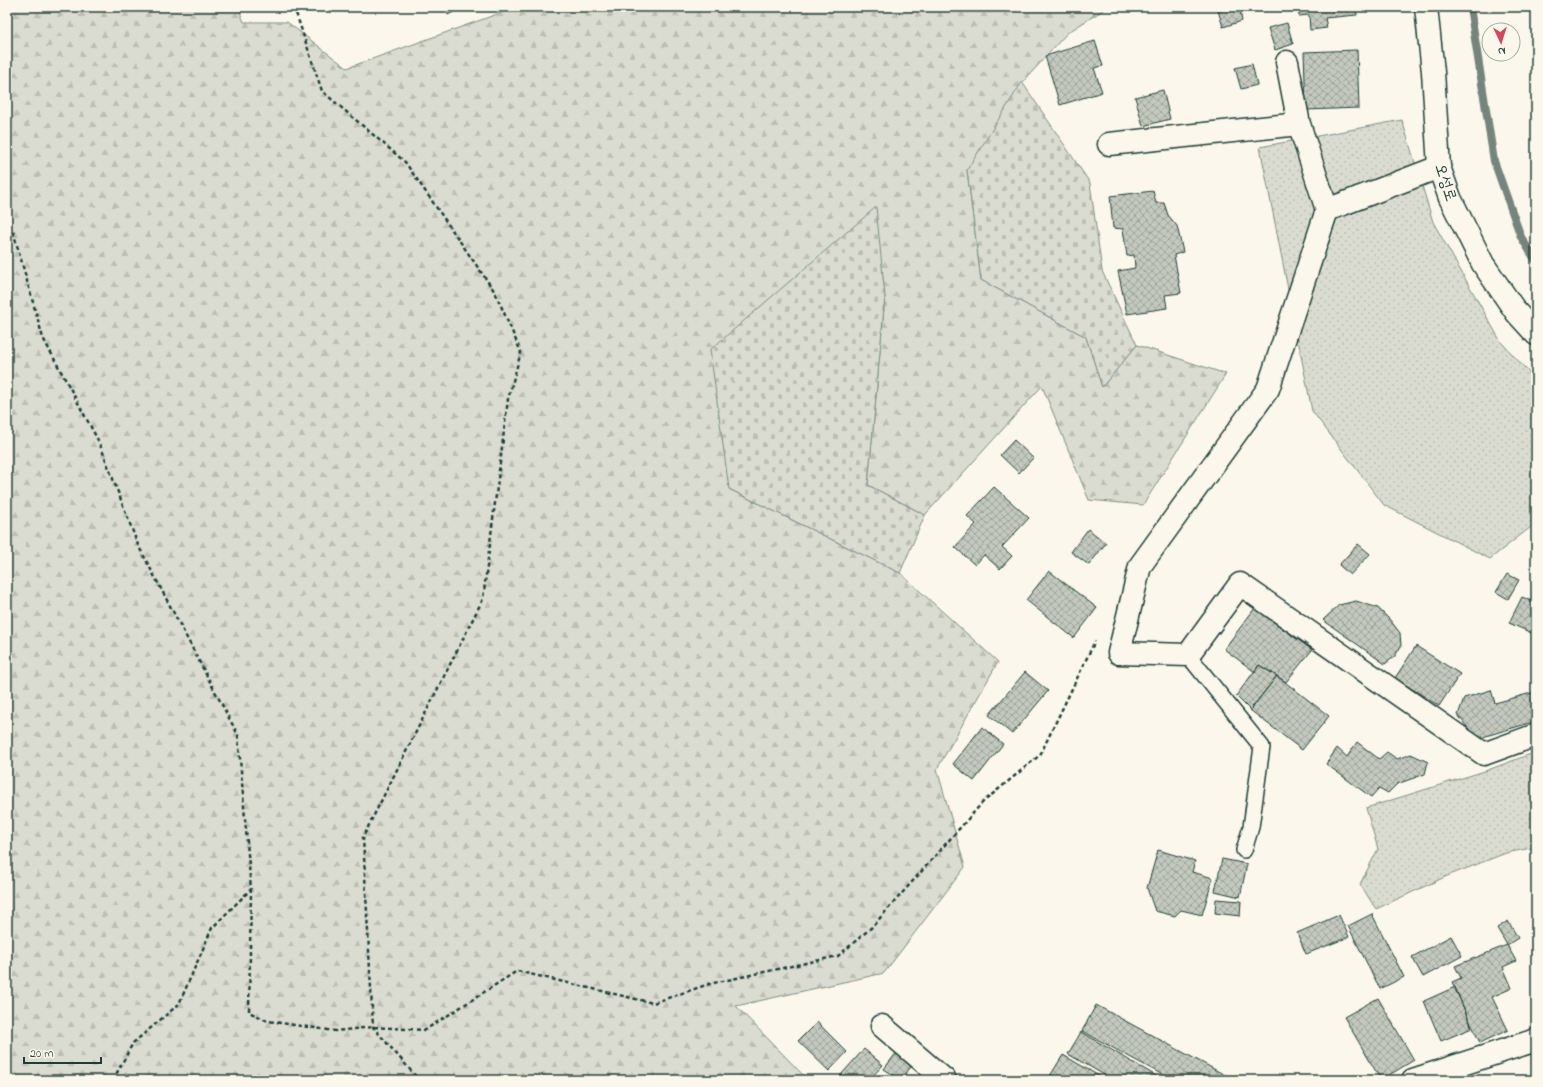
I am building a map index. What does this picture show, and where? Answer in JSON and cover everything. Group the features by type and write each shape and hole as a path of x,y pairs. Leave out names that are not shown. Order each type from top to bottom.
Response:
{"street":[{"name":"오성로","path":"1426,7 1433,72 1439,167 1450,198 1483,264 1516,312 1536,334"},
{"path":"1287,62 1299,124 1327,210 1268,388 1140,566 1119,653 1188,655 1240,584 1484,754 1536,735"},
{"path":"1109,144 1299,124"},
{"path":"1327,210 1439,167"},
{"path":"882,1026 945,1080"},
{"path":"1413,1080 1536,1040"}],"lane":[{"path":"1188,655 1262,747 1251,827 1244,850"}],"path":[{"path":"294,7 322,91 404,162 495,292 520,352 508,399 483,599 363,838 374,1027 419,1080"},
{"path":"7,229 13,231 43,338 99,442 138,545 238,735 251,890 249,1012 268,1021 335,1031 374,1027 425,1030 517,971 653,1003 708,984 838,956 872,927 983,802 1040,755 1098,634"},
{"path":"113,1080 133,1043 179,1004 212,928 251,890"}],"green space":[{"path":"7,7 238,7 244,22 287,22 347,68 517,7 1108,7 1067,33 1023,82 967,170 981,280 1086,337 1102,387 1137,345 1226,374 1143,505 1089,500 1042,386 925,515 868,485 885,296 729,489 900,573 998,662 937,769 965,867 884,973 736,1006 808,1080 7,1080"},
{"path":"1022,82 1090,183 1102,271 1137,345 1102,387 1086,337 981,280 967,170"},
{"path":"1402,120 1433,222 1501,342 1536,380 1536,523 1490,559 1384,505 1312,411 1260,147"},
{"path":"876,207 885,296 868,485 925,515 900,573 729,489 710,350"},
{"path":"1536,752 1536,847 1506,853 1447,876 1376,909 1360,884 1378,849 1366,808 1488,770"}],"building":[{"path":"443,7 463,7 448,15"},
{"path":"1217,7 1254,7 1240,11 1242,21 1223,27"},
{"path":"1298,7 1356,7 1357,15 1325,18 1327,28 1310,30 1309,15 1299,16"},
{"path":"1287,23 1293,44 1275,50 1268,28"},
{"path":"1095,41 1103,66 1094,68 1102,92 1060,105 1045,56"},
{"path":"1357,50 1359,108 1306,110 1304,52"},
{"path":"1252,64 1257,85 1241,89 1235,68"},
{"path":"1163,90 1170,119 1143,126 1135,97"},
{"path":"1153,191 1156,203 1164,203 1168,215 1177,226 1183,252 1174,255 1181,293 1165,295 1167,308 1127,314 1118,271 1135,268 1134,255 1127,256 1123,229 1113,228 1110,196"},
{"path":"1014,440 1033,458 1019,473 1000,455"},
{"path":"994,487 1029,518 1002,547 1012,556 1000,569 984,555 975,565 955,547 976,524 967,516"},
{"path":"1088,529 1106,543 1089,565 1071,552"},
{"path":"1358,544 1370,554 1350,575 1339,565"},
{"path":"1049,571 1097,608 1074,638 1026,600"},
{"path":"1507,574 1519,580 1508,599 1496,592"},
{"path":"1522,597 1536,603 1536,635 1509,623"},
{"path":"1356,601 1378,608 1400,633 1401,646 1395,656 1385,664 1323,620 1339,605"},
{"path":"1255,608 1312,650 1286,682 1259,665 1255,672 1224,649"},
{"path":"1416,646 1460,674 1439,706 1395,678"},
{"path":"1259,665 1277,676 1250,710 1236,696"},
{"path":"1025,672 1048,691 1012,734 989,715"},
{"path":"1277,676 1329,716 1302,750 1250,710"},
{"path":"1491,690 1495,703 1535,692 1536,721 1476,739 1458,715 1464,698"},
{"path":"982,727 1003,744 974,781 953,764"},
{"path":"1357,742 1379,759 1387,752 1397,759 1411,754 1428,762 1425,774 1397,784 1388,793 1379,788 1371,797 1326,764 1337,748 1347,757"},
{"path":"1158,850 1195,861 1192,872 1213,878 1202,915 1181,910 1175,916 1155,911 1147,888"},
{"path":"1222,859 1247,864 1240,897 1215,891"},
{"path":"1216,899 1241,901 1240,916 1215,913"},
{"path":"1372,914 1404,977 1380,989 1348,926"},
{"path":"1339,915 1349,937 1306,954 1297,933"},
{"path":"1508,921 1518,938 1507,945 1497,928"},
{"path":"1451,936 1462,956 1423,977 1412,957"},
{"path":"1507,945 1516,961 1503,967 1512,988 1492,997 1508,1030 1480,1043 1452,982 1461,978 1455,966"},
{"path":"1455,987 1472,1028 1441,1041 1424,1001"},
{"path":"1378,998 1414,1060 1381,1080 1344,1017"},
{"path":"1096,1005 1234,1080 1172,1080 1082,1031"},
{"path":"817,1022 847,1052 829,1071 798,1041"},
{"path":"1081,1032 1163,1080 1113,1080 1068,1054"},
{"path":"864,1049 883,1065 869,1080 845,1080 840,1076"},
{"path":"897,1052 913,1064 901,1080 884,1069"},
{"path":"1063,1055 1106,1080 1057,1080 1050,1076"}],"waterway":[{"path":"1470,7 1494,161 1521,237 1536,261"}]}
